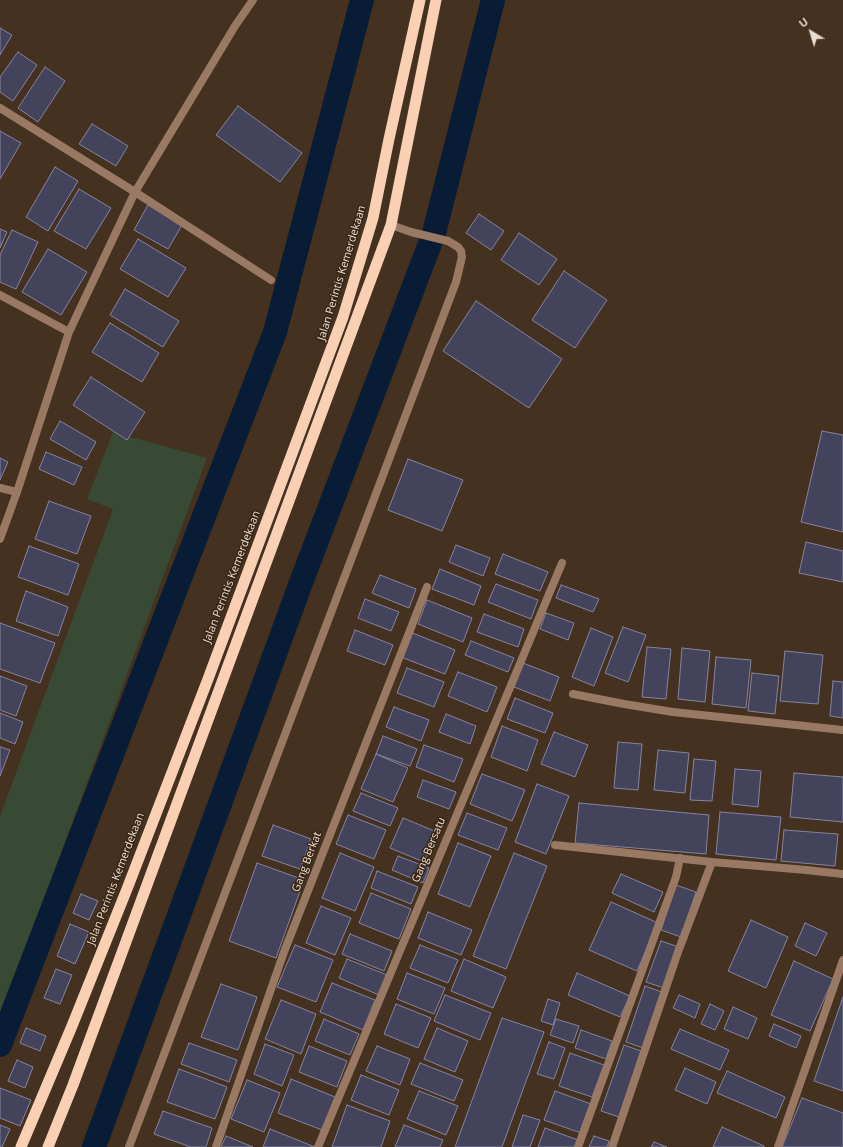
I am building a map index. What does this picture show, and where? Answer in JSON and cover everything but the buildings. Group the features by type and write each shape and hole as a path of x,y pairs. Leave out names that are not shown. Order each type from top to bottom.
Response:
{"highway":[{"name":"Jalan Perintis Kemerdekaan","path":"21,1147 127,889 208,679 343,317 374,218 389,139 420,0"},
{"path":"48,1147 76,1077 391,224 436,0"}],"street":[{"path":"0,539 17,492 69,332 135,192 235,26 253,0"},
{"path":"0,108 135,192 271,280"},
{"path":"129,1147 456,282 462,257 458,247 448,241 411,232 391,224"},
{"path":"0,295 69,332"},
{"path":"0,488 17,492"},
{"name":"Gang Bersatu","path":"318,1147 562,563"},
{"name":"Gang Berkat","path":"216,1147 284,952 427,588"},
{"path":"573,694 673,712 843,730"},
{"path":"555,845 843,874"},
{"path":"578,1147 676,877 680,858"},
{"path":"612,1147 678,952 712,862"},
{"path":"778,1147 843,960"}],"green space":[{"path":"113,432 207,458 0,1018 0,816 113,509 87,499"}],"waterway":[{"path":"0,1045 275,332 362,0"},
{"path":"94,1147 302,580 434,233 493,0"}]}
